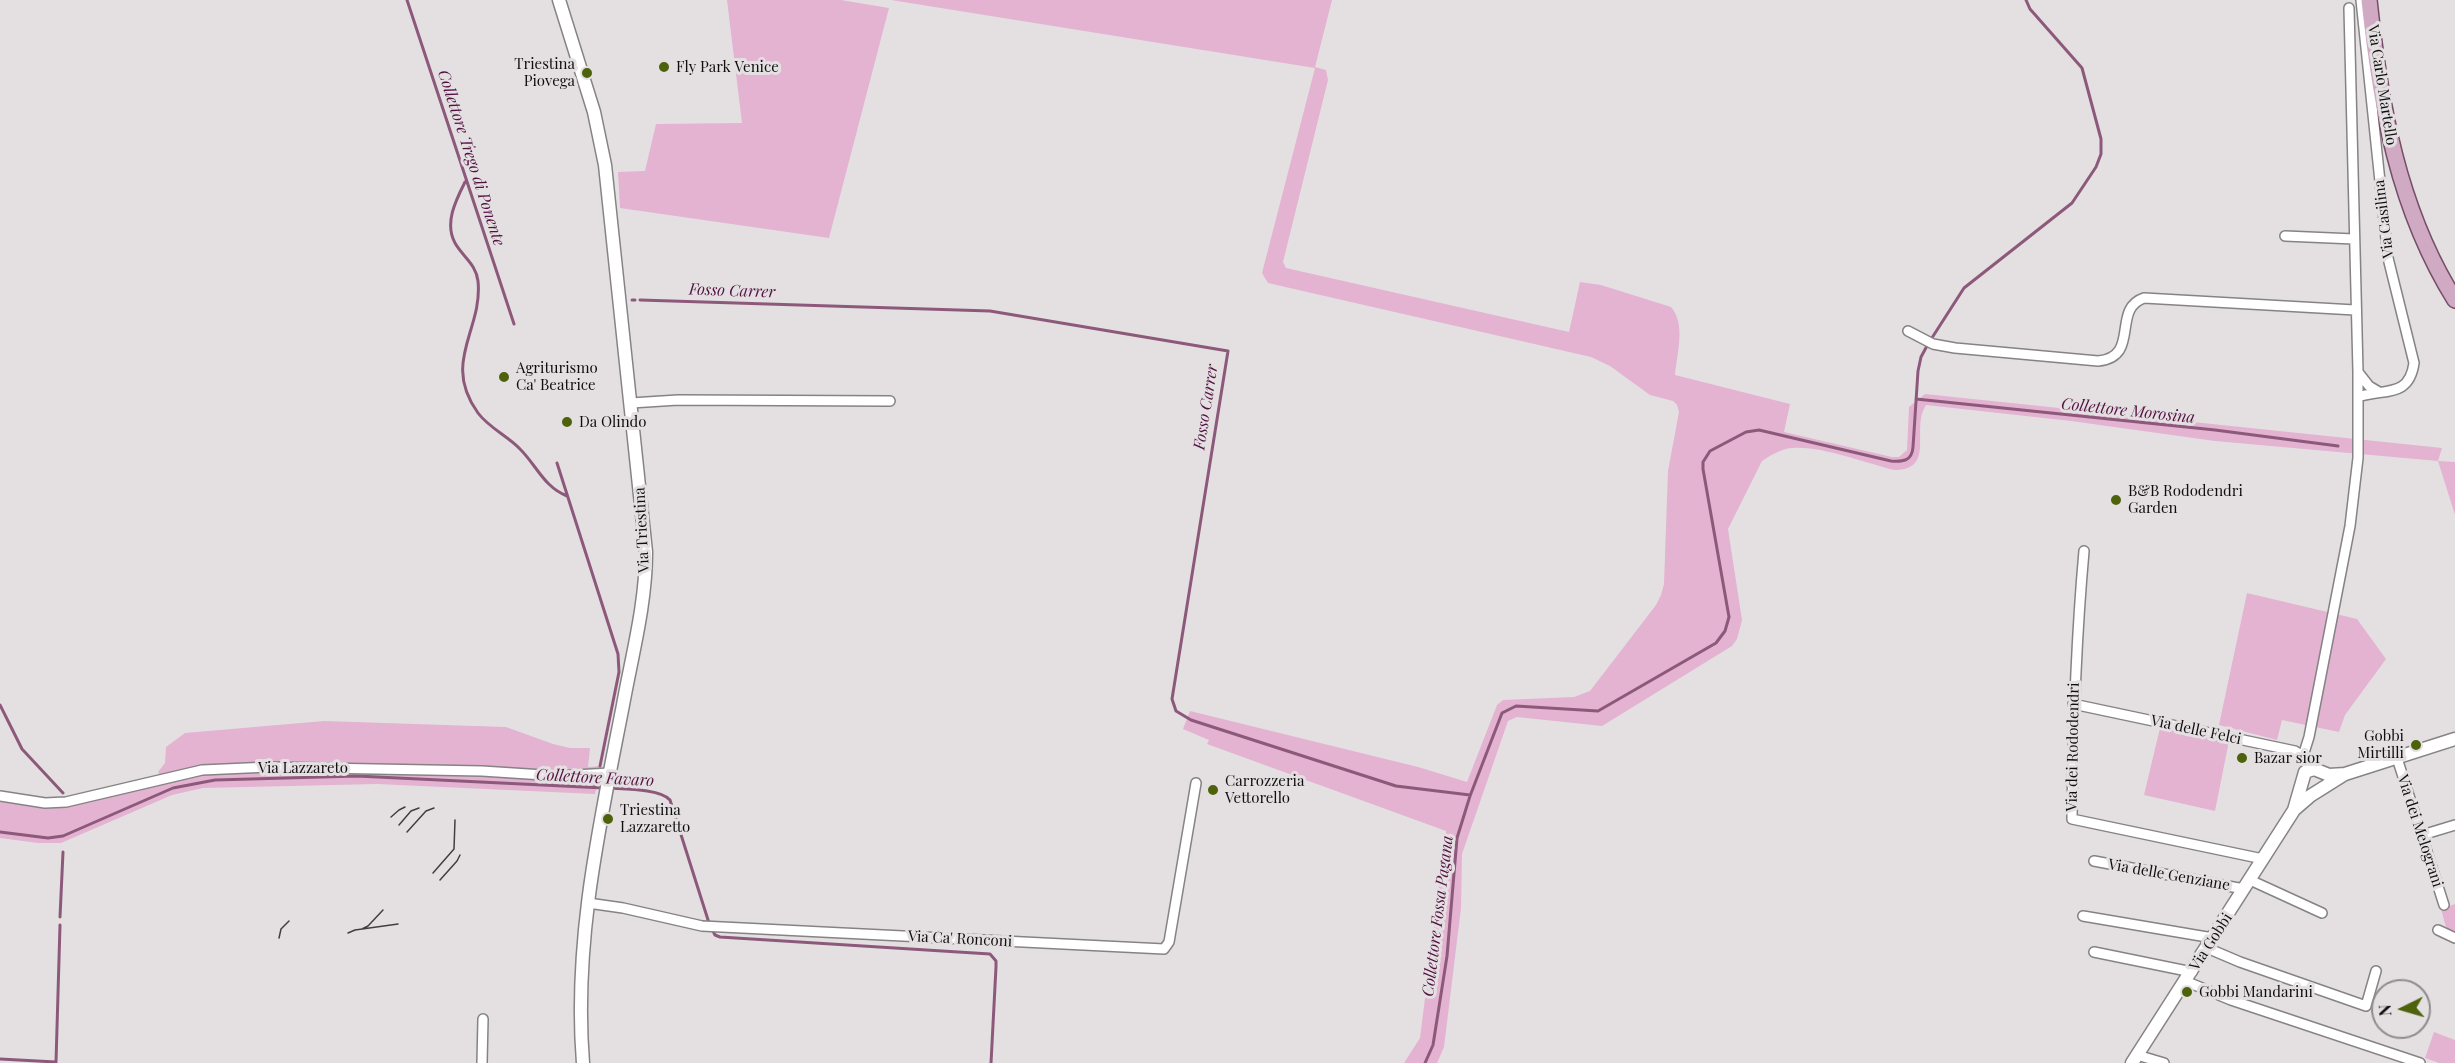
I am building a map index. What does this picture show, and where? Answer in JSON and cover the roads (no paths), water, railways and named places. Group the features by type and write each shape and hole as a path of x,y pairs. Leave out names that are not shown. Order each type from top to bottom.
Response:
{"main road":[{"name":"Via Carlo Martello","path":"2369,0 2380,87 2393,155 2419,230 2455,300"}],"street":[{"name":"Via Triestina","path":"559,0 594,112 605,165 632,404 645,533 646,568 642,605 603,799 588,903 580,988 583,1063"},
{"name":"Via Casilina","path":"2358,397 2394,391 2406,384 2412,375 2414,363 2388,258 2361,0"},
{"name":"Via Casilina","path":"2303,756 2311,726 2353,505 2358,458 2349,8"},
{"path":"2285,236 2354,239"},
{"path":"1908,331 1929,342 1965,349 2098,361 2110,359 2119,351 2124,340 2129,310 2135,302 2144,298 2355,310"},
{"path":"2358,372 2369,386 2379,392"},
{"path":"632,404 678,400 890,401"},
{"name":"Via dei Rododendri","path":"2084,551 2073,704 2072,819 2263,859"},
{"name":"Via delle Felci","path":"2073,704 2295,751 2303,756"},
{"name":"Via Gobbi","path":"2135,1059 2294,810 2318,790 2345,774 2455,739"},
{"path":"2303,756 2309,769"},
{"name":"Via dei Melograni","path":"2397,758 2444,905"},
{"name":"Via Lazzareto","path":"0,796 45,803 66,802 202,770 270,767 482,771 559,776 609,775"},
{"name":"Via Gobbi","path":"2294,810 2301,780 2309,769 2319,770 2323,774 2345,774"},
{"path":"2301,780 2304,788 2318,790 2325,782 2323,774"},
{"name":"Via Ca' Ronconi","path":"588,903 702,926 1164,949 1169,942 1196,783"},
{"path":"2422,835 2455,825"},
{"name":"Via delle Genziane","path":"2094,861 2247,885"},
{"path":"2247,885 2322,913"},
{"path":"2084,916 2210,943 2240,962 2366,1006 2376,971"},
{"path":"2438,930 2455,938"},
{"path":"2094,952 2188,976 2231,1000 2420,1063"},
{"path":"482,1063 483,1018"},
{"path":"2135,1059 2164,1063"}],"waterway":[{"name":"Collettore Trego di Ponente","path":"407,0 514,324"},
{"name":"Collettore Fossa Pagana","path":"1425,1063 1433,1045 1447,956 1457,838 1470,796 1502,713 1516,706 1598,711 1716,643 1725,631 1729,617 1703,469 1703,462 1710,451 1746,432 1759,430 1891,461 1903,461 1909,458 1913,447 1918,371 1921,357 1928,344 1964,288 2072,203 2096,167 2101,154 2101,139 2082,68 2030,9 2026,0"},
{"path":"465,182 452,212 451,228 455,243 472,265 478,281 478,299 463,362 463,377 468,394 482,418 520,449 552,487 567,496"},
{"name":"Fosso Carrer","path":"640,300 990,311 1228,351 1172,699 1176,711 1191,720 1396,786 1470,795"},
{"name":"Collettore Morosina","path":"1916,399 2215,430 2338,446"},
{"name":"Collettore Trego di Ponente","path":"557,463 618,654 619,672 600,766"},
{"path":"0,705 22,749 63,793"},
{"name":"Collettore Favaro","path":"0,832 48,838 63,836 173,788 215,780 357,776 604,788"},
{"name":"Collettore Favaro","path":"595,787 596,781"},
{"name":"Collettore Favaro","path":"610,788 651,792 670,800 709,923"},
{"path":"60,917 63,852"},
{"path":"0,1059 56,1062 60,925"},
{"name":"Collettore Favaro","path":"712,929 715,935 720,937 990,954 996,961 991,1063"}],"tram line":[{"path":"391,817 405,807"},
{"path":"399,825 411,811 419,808"},
{"path":"407,832 426,811 434,808"},
{"path":"433,873 454,849 455,820"},
{"path":"440,880 460,855"},
{"path":"362,929 368,926 383,910"},
{"path":"279,938 281,929 289,921"},
{"path":"348,933 398,924"}],"place":[{"name":"Fly Park Venice","path":"664,67"},
{"name":"Triestina Piovega","path":"587,73"},
{"name":"Agriturismo Ca' Beatrice","path":"504,377"},
{"name":"Da Olindo","path":"567,422"},
{"name":"B&B Rododendri Garden","path":"2116,500"},
{"name":"Gobbi Mirtilli","path":"2416,745"},
{"name":"Bazar sior","path":"2242,758"},
{"name":"Carrozzeria Vettorello","path":"1213,790"},
{"name":"Triestina Lazzaretto","path":"608,819"},
{"name":"Gobbi Mandarini","path":"2187,992"}]}
